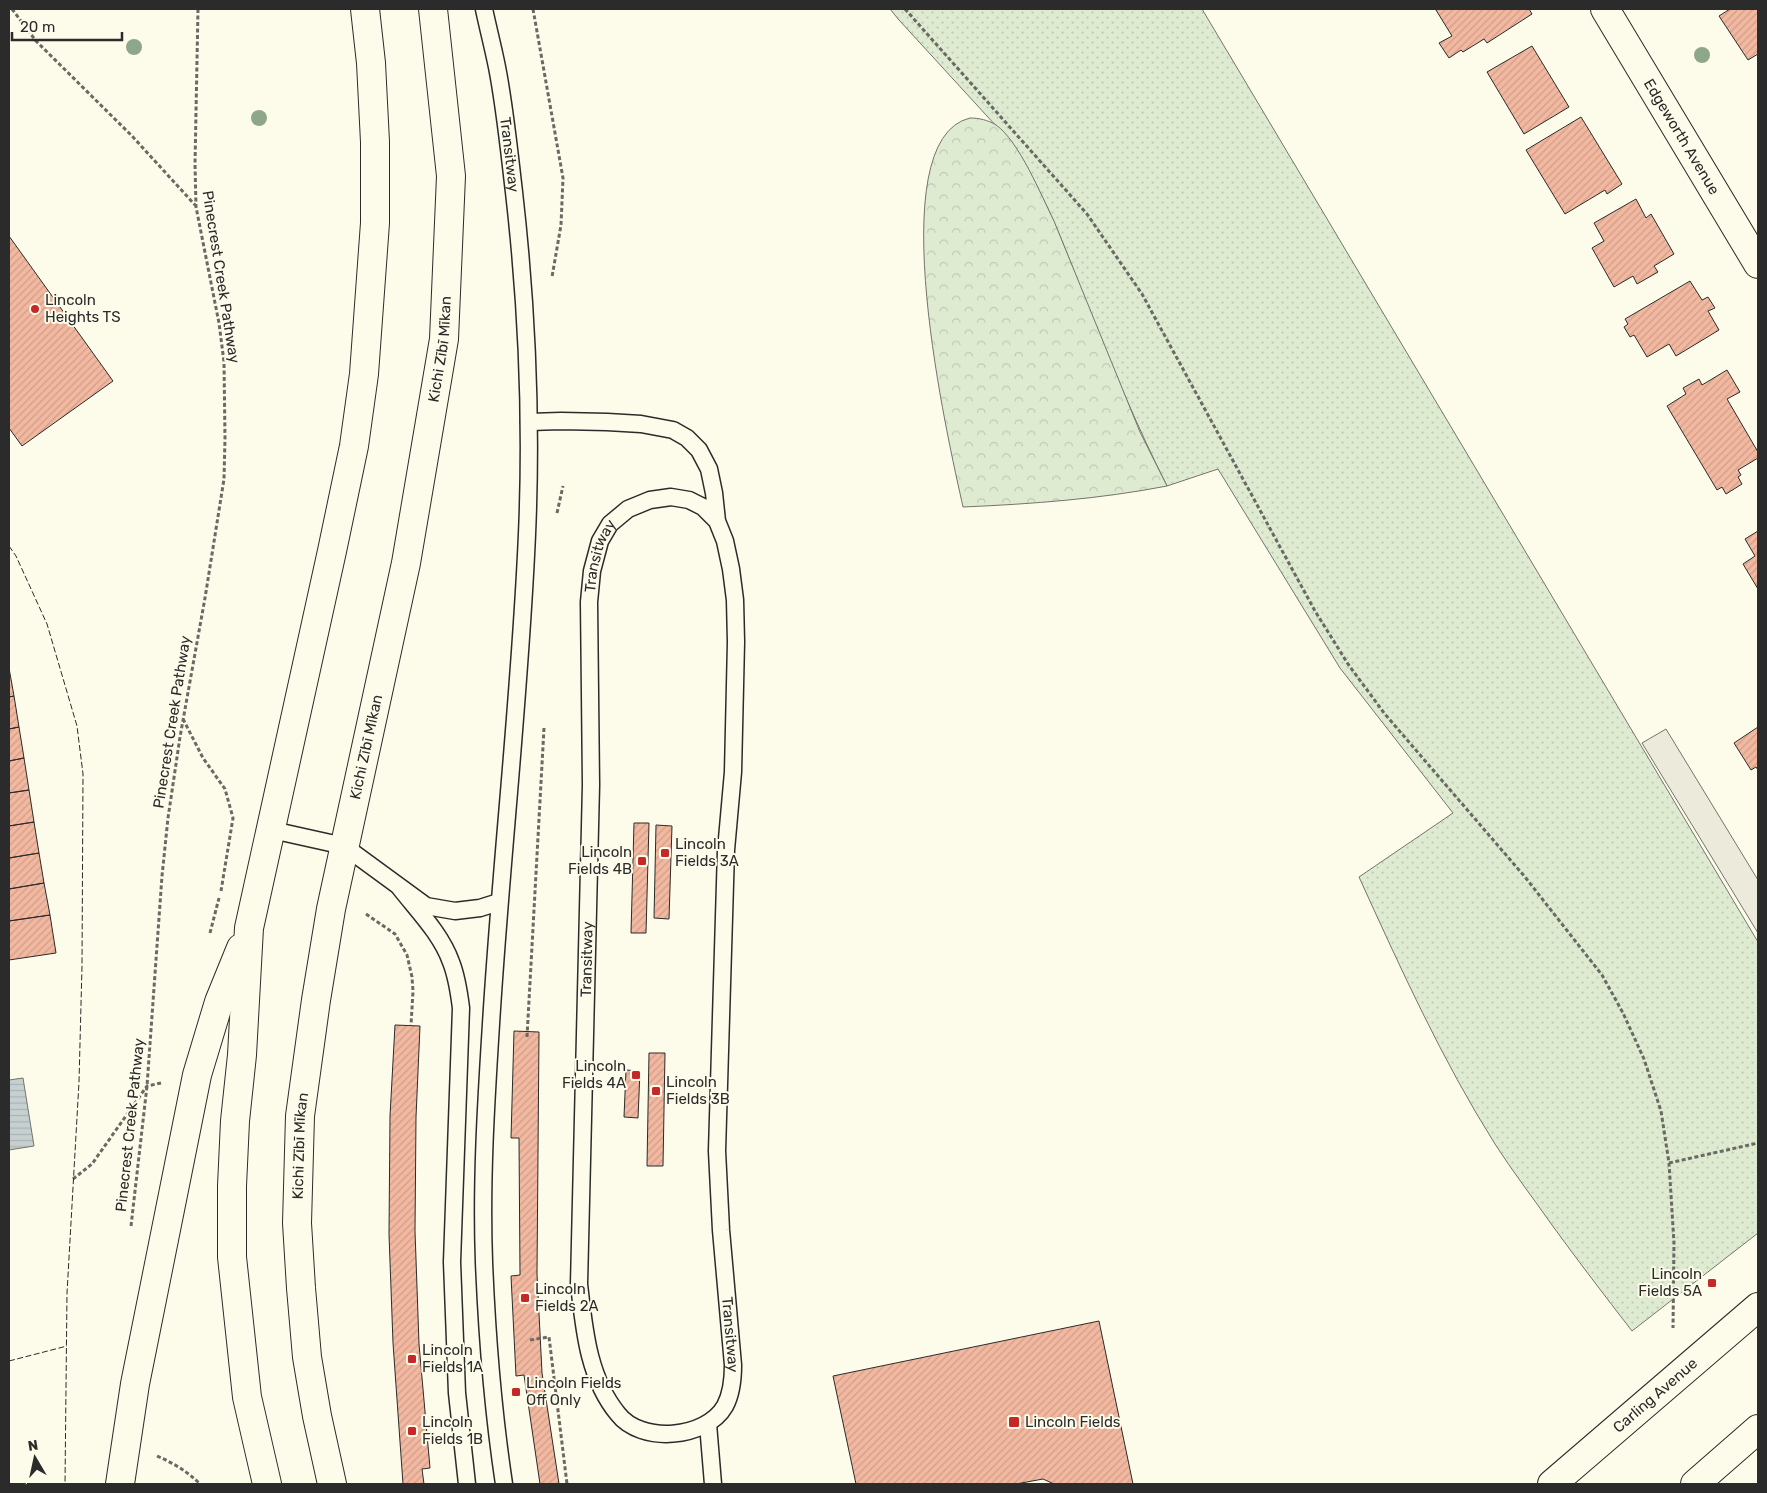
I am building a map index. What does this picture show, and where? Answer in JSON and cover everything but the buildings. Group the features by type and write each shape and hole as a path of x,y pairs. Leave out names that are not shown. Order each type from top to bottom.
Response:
{"main road":[{"path":"120,1484 135,1384 198,1075 219,1002 249,928 272,830 354,446 364,374 375,223 372,93 365,9"},
{"name":"Kichi Zībī Mīkan","path":"332,1484 317,1416 307,1357 300,1288 297,1214 300,1116 316,1000 344,846 406,563 444,339 451,176 433,9"},
{"name":"Edgeworth Avenue","path":"1605,9 1758,264"},
{"path":"249,928 242,1055 235,1121 232,1186 232,1257 247,1396 267,1484"},
{"name":"Carling Avenue","path":"1552,1484 1758,1307"},
{"path":"1695,1484 1758,1429"}],"lane":[{"name":"Transitway","path":"484,9 497,68 507,129 522,262 529,422 527,531 522,633 499,902 487,1089 484,1259 493,1398 504,1484"},
{"name":"Transitway","path":"529,422 561,421 641,424 673,430 687,438 699,450 708,469 714,493 717,521 725,541 731,569 735,600 736,642 733,772 726,870 717,1151 718,1188 733,1365 732,1386 724,1407 708,1424 686,1431 664,1434 638,1430 618,1415 606,1395 592,1365 584,1327 579,1284 591,795 589,602 592,571 600,542 610,524 628,509 650,500 671,497 689,500 703,507 717,521"},
{"path":"272,830 344,846 426,906 455,911 480,908 499,902"},
{"path":"400,888 439,938 451,961 458,985 461,1008 452,1262 457,1393 467,1484"},
{"path":"708,1424 713,1484"}],"path":[{"path":"12,9 36,41 132,136 196,207"},
{"name":"Pinecrest Creek Pathway","path":"130,1231 147,1086 168,818 224,478 224,362 196,207 198,9"},
{"path":"533,9 563,178 561,225 551,282"},
{"path":"905,9 1087,214 1142,294 1315,611 1348,664 1384,713 1525,878 1602,975 1623,1013 1644,1059 1661,1111 1669,1163 1674,1242 1673,1328"},
{"path":"556,518 563,486"},
{"path":"183,718 203,758 225,789 233,818 221,892"},
{"path":"527,1037 545,724"},
{"path":"366,914 395,934 407,955 413,991 410,1025"},
{"path":"73,1180 92,1164 147,1086"},
{"path":"1669,1163 1758,1143"},
{"path":"530,1340 549,1337 567,1484"},
{"path":"155,1455 173,1463 200,1484"}],"green space":[{"path":"890,9 1202,9 1758,942 1758,1233 1632,1331 1572,1252 1495,1144 1457,1080 1422,1013 1359,877 1453,813 1340,668 1218,469 1167,486 1126,398 1054,222 1033,179 1008,139"},
{"path":"970,118 977,118 996,125 1013,143 1029,169 1054,221 1140,432 1167,486 1066,500 963,507 945,422 935,362 927,297 924,234 928,179 943,138"}],"shaded area":[{"path":"1666,729 1758,880 1758,933 1642,743"},
{"path":"23,1078 34,1146 9,1150 9,1080"}],"fence":[{"path":"9,546 16,556 47,624 77,726 83,774 82,966 79,1082 67,1293 65,1484"},
{"path":"9,1361 67,1346"}],"place":[{"name":"Lincoln Heights TS","path":"35,309"},
{"name":"Lincoln Fields 3A","path":"665,853"},
{"name":"Lincoln Fields 4B","path":"642,861"},
{"name":"Lincoln Fields 4A","path":"636,1075"},
{"name":"Lincoln Fields 3B","path":"656,1091"},
{"name":"Lincoln Fields 5A","path":"1712,1283"},
{"name":"Lincoln Fields 2A","path":"525,1298"},
{"name":"Lincoln Fields 1A","path":"412,1359"},
{"name":"Lincoln Fields Off Only","path":"516,1392"},
{"name":"Lincoln Fields","path":"1014,1422"},
{"name":"Lincoln Fields 1B","path":"412,1431"}]}
